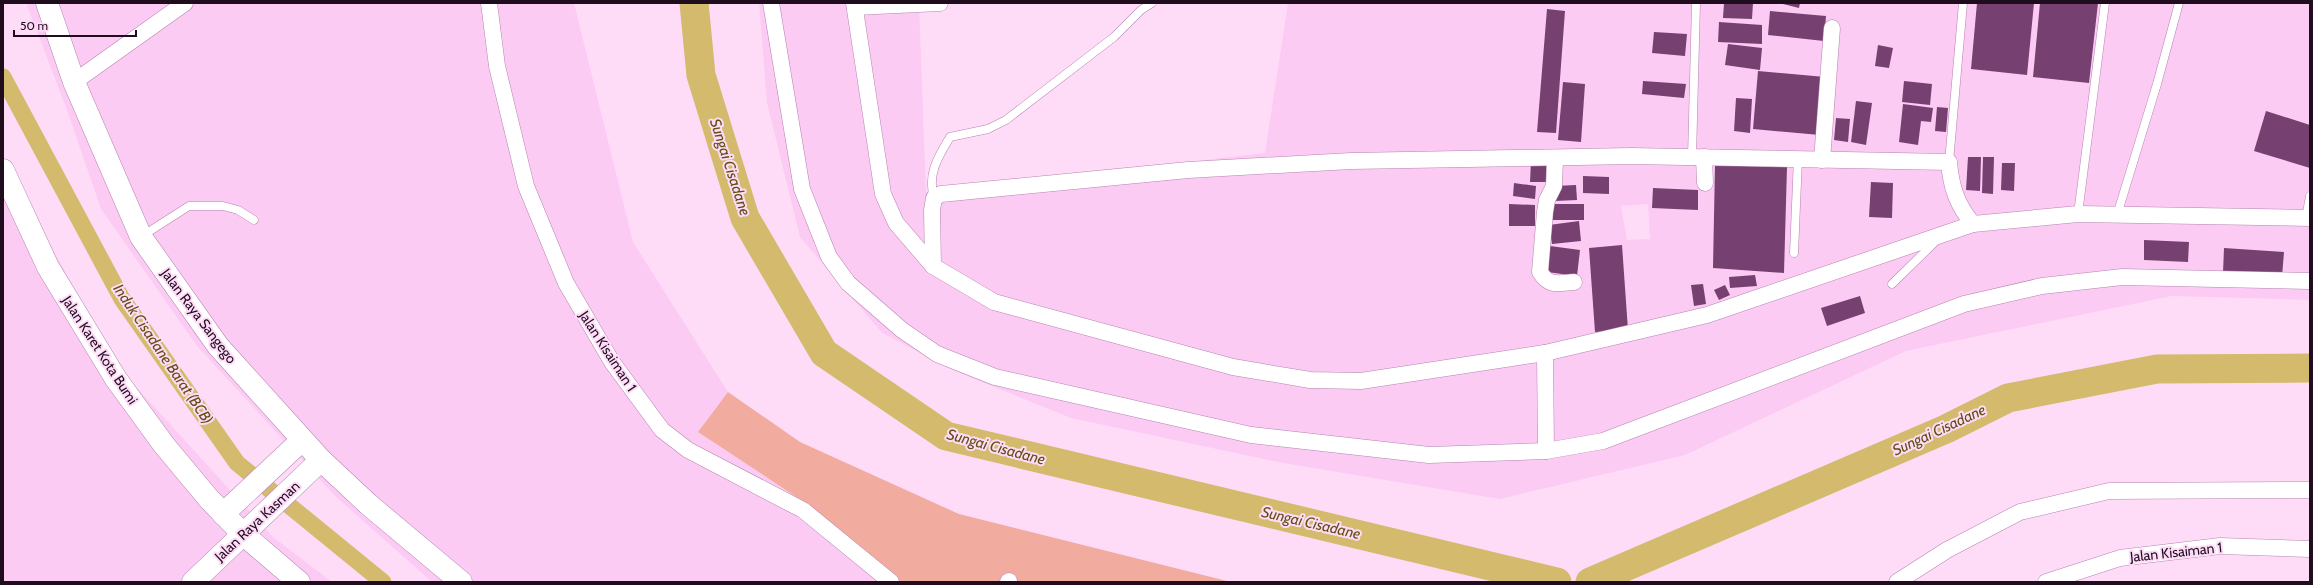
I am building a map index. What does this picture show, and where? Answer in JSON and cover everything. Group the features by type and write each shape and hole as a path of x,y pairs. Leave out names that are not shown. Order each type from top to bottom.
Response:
{"main road":[{"name":"Jalan Raya Sangego","path":"47,3 74,82 142,237 218,346 296,446 316,465 368,504 461,582"},
{"name":"Jalan Karet Kota Bumi","path":"3,170 48,267 116,379 164,445 229,509 299,582"},
{"path":"229,509 296,446"},
{"name":"Jalan Raya Kasman","path":"193,582 316,465"}],"street":[{"path":"74,82 185,3"},
{"name":"Jalan Kisaiman 1","path":"489,3 497,66 526,186 566,283 612,362 662,430 688,450 803,510 891,582"},
{"path":"771,3 802,189 829,257 848,283 902,330 937,354 995,377 1251,435 1429,455 1546,451 1603,441 1964,304 2042,286 2122,277 2310,281"},
{"path":"940,3 855,5 883,194 896,222 933,266 994,302 1233,367 1310,380 1361,380 1545,353 1707,315 1939,238 1973,224 2078,214 2308,218"},
{"path":"1822,160 1832,28"},
{"path":"933,266 932,210 934,198 941,194 963,190 1188,170 1351,161 1484,157 1698,157 1949,162 1950,181 1955,196 1963,212 1973,224"},
{"path":"1698,157 1705,183"},
{"path":"1556,158 1554,186 1547,200 1545,212 1540,272 1545,280 1552,283 1574,282"},
{"path":"1545,353 1546,451"},
{"path":"1897,582 1947,550 2020,512 2109,491 2310,490"},
{"name":"Jalan Kisaiman 1","path":"2046,582 2120,558 2220,546 2310,549"}],"lane":[{"path":"934,198 930,185 937,158 950,137 988,129 1006,120 1114,38 1141,10 1152,3"},
{"path":"1696,3 1698,157"},
{"path":"1949,162 1963,3"},
{"path":"2078,214 2105,3"},
{"path":"2117,215 2158,84 2179,3"},
{"path":"1794,253 1798,158"},
{"path":"2308,218 2310,196"},
{"path":"142,237 189,206 223,206 238,210 254,220"},
{"path":"1892,284 1939,238"}],"shaded area":[{"path":"26,3 574,3 633,242 728,392 698,432 807,504 895,582 432,582 336,497 197,346 101,209 67,110"},
{"path":"759,3 919,3 926,192 1265,153 1288,3 2310,3 2310,300 2172,296 1906,351 1685,455 1500,499 1283,463 1071,418 957,372 882,333 800,237 767,103","holes":["1648,204 1650,239 1627,240 1621,206"]},
{"path":"3,159 117,366 273,537 332,582 3,582"},
{"path":"728,392 800,442 959,514 1231,582 895,582 807,504 698,432"}],"building":[{"path":"1724,3 1753,3 1752,19 1723,18"},
{"path":"1779,3 1800,3 1799,8"},
{"path":"1977,3 2034,3 2027,75 1971,69"},
{"path":"2040,3 2098,3 2089,83 2033,77"},
{"path":"1547,9 1565,11 1556,133 1537,132"},
{"path":"1770,11 1826,16 1824,41 1768,35"},
{"path":"1719,22 1762,25 1762,44 1718,42"},
{"path":"1654,32 1687,34 1685,56 1652,53"},
{"path":"1728,44 1762,48 1760,70 1725,65"},
{"path":"1878,45 1893,48 1889,68 1875,66"},
{"path":"1758,71 1825,77 1820,135 1753,129"},
{"path":"1643,81 1686,84 1684,98 1642,94"},
{"path":"1904,81 1932,84 1930,105 1902,102"},
{"path":"1563,82 1585,84 1581,142 1558,140"},
{"path":"1736,98 1752,99 1750,133 1734,131"},
{"path":"1856,101 1872,103 1866,145 1851,142"},
{"path":"1903,104 1933,108 1931,122 1921,121 1918,145 1899,142"},
{"path":"1937,107 1948,108 1946,132 1935,131"},
{"path":"2266,111 2310,125 2310,168 2254,151"},
{"path":"1836,118 1850,119 1848,142 1834,140"},
{"path":"1968,157 1981,157 1980,191 1966,190"},
{"path":"1983,157 1994,157 1993,194 1982,193"},
{"path":"1531,161 1547,162 1546,182 1530,182"},
{"path":"2002,163 2015,163 2014,191 2001,190"},
{"path":"1715,165 1787,167 1784,273 1713,268"},
{"path":"1583,176 1609,177 1609,194 1583,193"},
{"path":"1871,182 1893,183 1892,218 1869,217"},
{"path":"1514,183 1536,186 1535,199 1513,196"},
{"path":"1576,185 1577,200 1555,201 1555,186"},
{"path":"1653,188 1698,190 1698,210 1652,208"},
{"path":"1509,204 1535,205 1535,226 1509,226"},
{"path":"1553,204 1584,204 1584,220 1553,220"},
{"path":"1579,221 1581,241 1552,244 1549,225"},
{"path":"2144,240 2189,242 2188,262 2144,260"},
{"path":"1622,245 1628,330 1595,332 1589,248"},
{"path":"1550,246 1580,250 1577,276 1547,272"},
{"path":"2224,248 2284,252 2282,277 2223,273"},
{"path":"1755,275 1757,286 1730,288 1729,277"},
{"path":"1703,284 1706,304 1694,306 1691,285"},
{"path":"1725,285 1730,295 1719,300 1714,290"},
{"path":"1860,296 1865,313 1827,326 1821,308"}],"waterway":[{"name":"Sungai Cisadane","path":"694,3 701,75 745,218 824,353 946,436 1557,582"},
{"name":"Induk Cisadane Barat (BCB)","path":"3,77 122,299 237,463 383,582"},
{"name":"Sungai Cisadane","path":"1590,582 1946,429 2008,398 2157,369 2310,368"}]}
